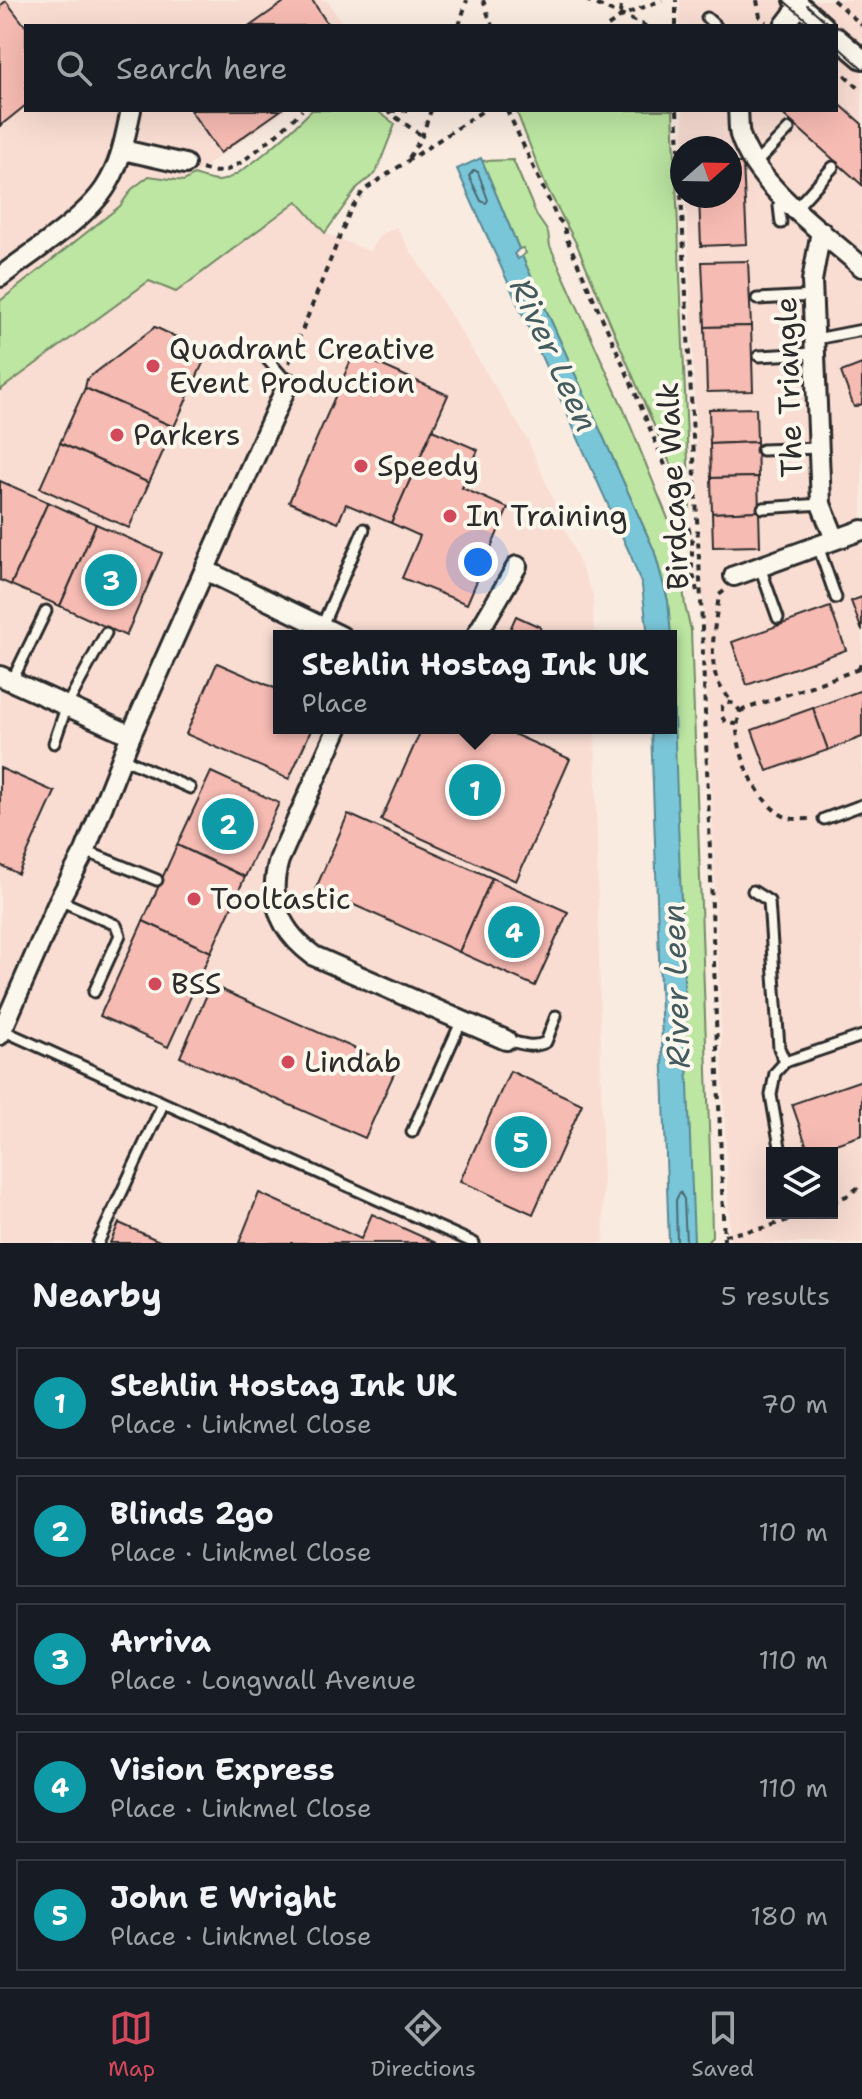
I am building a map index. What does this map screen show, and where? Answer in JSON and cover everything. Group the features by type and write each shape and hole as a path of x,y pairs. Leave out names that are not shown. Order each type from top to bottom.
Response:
{"street":[{"path":"785,24 797,2 822,24"},
{"path":"838,39 862,59"},
{"path":"0,277 85,210 105,189 123,150 131,112"},
{"path":"738,112 739,133 755,164 781,194 862,267"},
{"path":"123,150 185,164"},
{"name":"The Triangle","path":"821,231 812,281 821,504 827,543"},
{"path":"3,1021 85,851 131,735 288,383"},
{"path":"734,576 862,530"},
{"path":"480,630 517,566"},
{"path":"205,570 330,630"},
{"path":"4,679 131,735"},
{"path":"335,734 279,860 273,881 282,920 297,944 314,956 506,1040"}],"lane":[{"path":"707,18 714,24"},
{"path":"755,164 789,129"},
{"path":"796,208 833,167"},
{"path":"781,194 781,223"},
{"path":"757,299 813,296"},
{"path":"759,356 816,346 862,330"},
{"path":"262,353 288,383"},
{"path":"762,450 819,448"},
{"path":"763,508 821,504"},
{"path":"322,626 364,529"},
{"path":"827,543 836,598"},
{"path":"760,567 778,618"},
{"path":"4,679 46,611"},
{"path":"54,743 67,705 106,633"},
{"path":"122,758 190,788"},
{"path":"824,819 862,805"},
{"path":"85,851 157,880"},
{"path":"753,891 769,901 779,1048 785,1062"},
{"path":"59,900 116,925 120,935 94,992"},
{"path":"506,1040 540,1045 546,1042 556,1016"},
{"path":"412,1132 462,1020"},
{"path":"3,1021 163,1104 474,1243"},
{"path":"780,1147 771,1095 775,1073 785,1062 862,1036"},
{"path":"98,1243 163,1104"}],"path":[{"path":"460,24 467,0"},
{"path":"483,0 491,24"},
{"path":"586,0 642,24"},
{"path":"622,0 622,14"},
{"path":"610,24 622,14 662,0"},
{"path":"676,0 676,24"},
{"path":"757,0 760,17 769,24"},
{"path":"833,0 862,25"},
{"path":"838,69 862,91"},
{"path":"185,164 211,172 224,172 284,129 300,112"},
{"path":"388,112 422,136"},
{"path":"408,160 422,136 430,112"},
{"path":"288,383 288,365 350,211 364,190 481,112"},
{"path":"508,112 557,218 564,225 566,237 683,509 692,541 692,570 701,600"},
{"name":"Birdcage Walk","path":"677,112 701,600 724,1243"},
{"path":"734,576 735,586 719,595 714,650 717,680 740,711"},
{"path":"740,711 861,670 862,661"},
{"path":"731,702 723,705 722,717 726,723 737,724"},
{"path":"740,711 737,724 739,740 747,765 767,803 789,819 824,819"},
{"path":"838,1202 850,1198 862,1186"},
{"path":"724,1234 786,1219"},
{"path":"724,1234 760,1229 792,1219"}],"shaded area":[{"path":"0,0 327,0 343,24 24,24 24,112 283,112 184,181 132,189 120,206 0,301"},
{"path":"680,0 862,0 862,1243 730,1243 687,208 742,208 742,136 684,136 683,112 838,112 838,24 679,24"},
{"path":"297,200 325,233 369,251 380,235 396,227 528,440 593,595 594,630 273,630 273,734 595,734 604,1243 0,1243 0,390 149,281 177,292"}],"green space":[{"path":"310,112 379,112 395,124 376,173 358,187 325,233 297,201 176,292 149,281 0,390 0,301 120,206 132,189 149,176 184,181 194,175 215,181 227,179 267,152"},
{"path":"517,112 673,112 670,208 677,208 690,510 577,245 545,184"},
{"path":"513,160 537,216 548,232 550,246 624,410 679,546 685,606 691,630 711,1181 712,1236 707,1243 694,1243 690,1185 673,734 677,734 677,630 669,630 668,601 654,550 522,256 526,253 523,248 519,249 482,161"}],"water":[{"name":"River Leen","path":"481,158 519,249 514,254 518,259 522,256 654,550 668,601 670,630 647,630 642,586 631,556 457,169"},
{"name":"River Leen","path":"651,734 675,734 694,1243 669,1243"}],"building":[{"path":"287,0 312,0 328,24 253,24"},
{"path":"6,1 24,24 24,107 0,126 0,6"},
{"path":"838,103 862,124 862,185 780,112 838,112"},
{"path":"191,112 278,112 220,153"},
{"path":"743,163 747,244 701,246 699,208 742,208"},
{"path":"748,261 751,326 705,327 702,262"},
{"path":"751,326 753,391 707,392 705,327"},
{"name":"Quadrant Creative Event Production","path":"155,327 208,352 174,427 85,388 87,379"},
{"name":"Speedy","path":"354,353 448,395 391,523 346,504 338,523 289,502"},
{"path":"862,364 862,404 854,407 841,372"},
{"name":"Parkers","path":"85,388 174,427 149,483 60,443"},
{"path":"756,408 757,442 710,444 709,409"},
{"name":"In Training","path":"432,430 478,450 462,488 508,508 467,604 402,578 420,536 391,523"},
{"path":"757,442 758,477 711,478 710,444"},
{"path":"60,443 149,483 129,528 40,488"},
{"path":"758,477 759,511 712,513 711,478"},
{"path":"0,481 48,502 11,585 0,580"},
{"path":"48,502 96,524 60,606 11,585"},
{"path":"759,511 760,546 713,547 712,513"},
{"path":"96,524 162,553 126,636 60,606"},
{"path":"862,597 862,631 851,601"},
{"path":"830,607 846,650 747,685 732,642"},
{"path":"516,616 540,627 540,630 510,630"},
{"path":"217,663 273,687 273,734 309,734 289,779 186,734"},
{"path":"862,690 862,737 828,750 813,708"},
{"path":"813,708 828,750 767,771 752,730"},
{"path":"419,734 514,734 570,759 516,881 381,820"},
{"path":"0,768 55,792 18,874 0,865"},
{"path":"211,772 279,803 245,877 177,845"},
{"path":"348,814 492,878 459,952 316,888"},
{"name":"Tooltastic","path":"177,845 245,877 211,952 143,921"},
{"path":"492,878 568,912 535,986 459,952"},
{"name":"BSS","path":"143,921 211,952 168,1047 100,1016"},
{"name":"Lindab","path":"211,985 397,1067 365,1138 180,1057"},
{"path":"510,1071 582,1104 533,1214 460,1181"},
{"path":"862,1080 862,1135 827,1147 807,1147 792,1104"},
{"path":"259,1193 361,1239 372,1214 436,1243 239,1243"},
{"path":"119,1223 164,1243 110,1243"}],"tram line":[{"path":"783,0 812,24"},
{"path":"807,5 829,24"},
{"path":"838,47 862,68"}],"place":[{"name":"Quadrant Creative Event Production","path":"153,366"},
{"name":"Parkers","path":"117,435"},
{"name":"Speedy","path":"361,466"},
{"name":"In Training","path":"450,516"},
{"name":"Arriva","path":"111,580"},
{"name":"Stehlin Hostag Ink UK","path":"475,790"},
{"name":"Blinds 2go","path":"228,824"},
{"name":"Tooltastic","path":"194,899"},
{"name":"Vision Express","path":"514,932"},
{"name":"BSS","path":"155,984"},
{"name":"Lindab","path":"288,1062"},
{"name":"John E Wright","path":"521,1142"}]}
